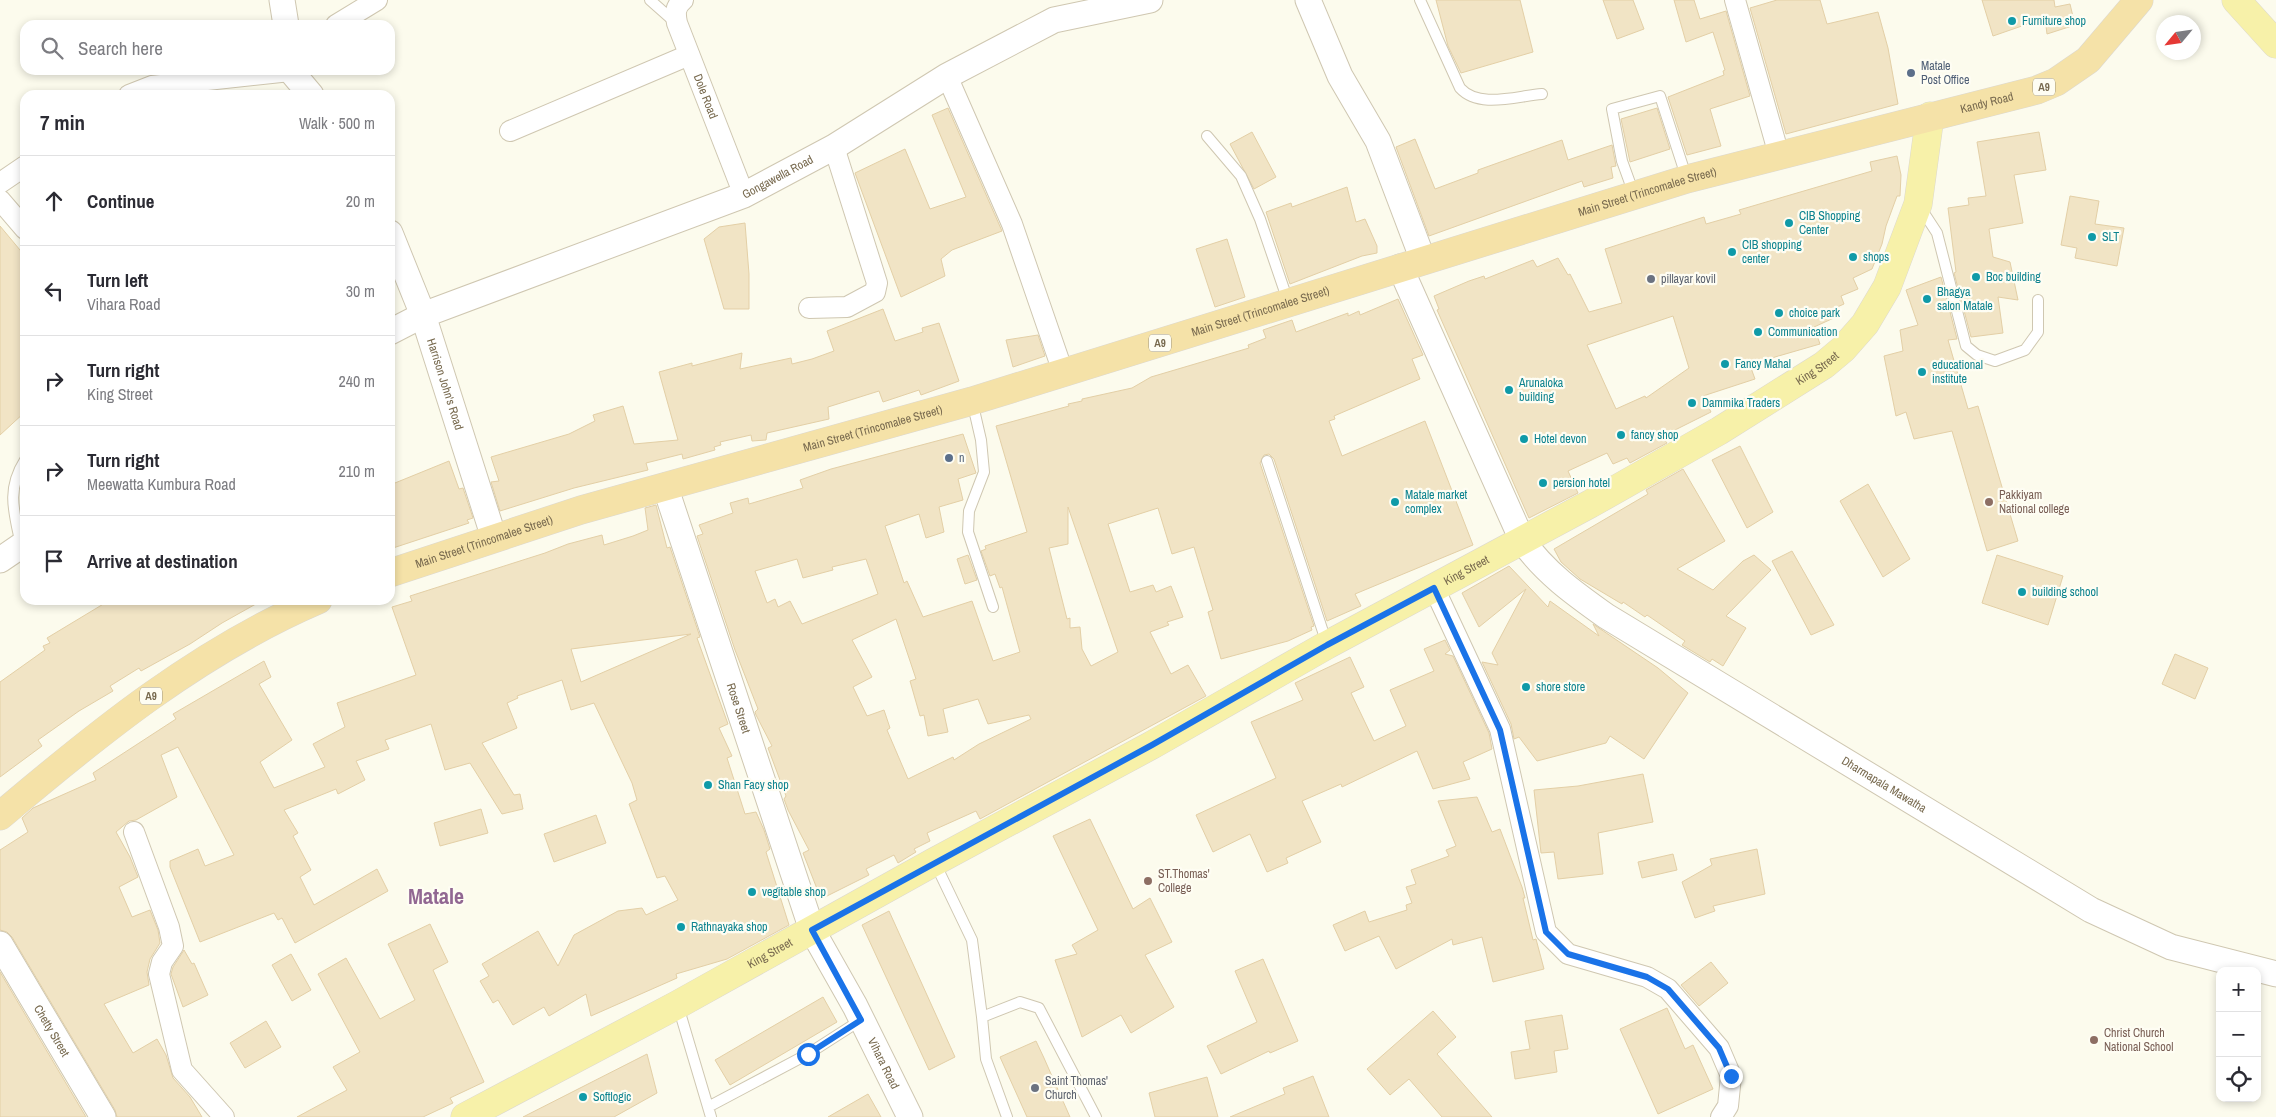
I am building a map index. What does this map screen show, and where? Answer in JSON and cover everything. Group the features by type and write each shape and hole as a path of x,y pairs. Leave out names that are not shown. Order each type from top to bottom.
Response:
{"highway":[{"name":"Kandy Road","path":"1930,116 2037,90 2056,82 2088,60 2133,3"},
{"name":"Main Street (Trincomalee Street)","path":"395,571 494,538 665,486 972,401 1687,179 1930,116"},
{"name":"A9","path":"0,816 75,752 164,687 229,645 308,605"}],"main road":[{"path":"2236,0 2276,44"},
{"path":"2258,0 2276,26"},
{"name":"King Street","path":"465,1117 677,1005 934,862 1144,750 1327,645 1719,431 1789,388 1843,349 1864,324 1887,286 1918,204 1930,116"}],"street":[{"path":"282,0 285,20"},
{"path":"344,20 377,0"},
{"path":"677,23 675,11 678,4 683,0"},
{"name":"Gongawella Road","path":"395,330 424,315 744,195 834,147 948,76 1054,20 1150,0"},
{"name":"Dharmapala Mawatha","path":"1308,0 1340,76 1378,141 1412,263 1522,540 1544,568 1606,616 2091,910 2170,947 2276,974"},
{"path":"1734,0 1779,155"},
{"name":"Dole Road","path":"677,23 744,195"},
{"path":"510,131 689,55"},
{"path":"142,90 152,86 253,75"},
{"path":"294,75 307,90"},
{"path":"948,76 1012,224 1063,372"},
{"path":"809,308 847,307 876,292 877,283 834,147"},
{"path":"0,184 20,170"},
{"path":"0,200 20,223"},
{"name":"Harrison John's Road","path":"395,245 424,315 494,538"},
{"name":"Rose Street","path":"665,486 812,930"},
{"path":"0,560 20,547"},
{"path":"1434,588 1500,730 1546,932 1568,954 1647,977 1668,989 1719,1048 1727,1066 1731,1076 1728,1106 1721,1117"},
{"path":"134,832 150,872 172,946 162,962 159,974 182,1070 224,1117"},
{"name":"Vihara Road","path":"812,930 861,1020 910,1117"},
{"name":"Chetty Street","path":"0,944 103,1117"}],"lane":[{"path":"650,0 677,23"},
{"path":"1420,0 1460,88 1467,96 1479,100 1542,94"},
{"path":"1634,195 1622,160 1612,109 1660,96 1687,179"},
{"path":"1207,136 1241,176 1260,220 1289,302"},
{"path":"1918,204 1937,233 1966,346 1977,356 1995,361 2025,350 2038,332 2038,300"},
{"path":"972,401 981,440 984,472 969,511 968,532 993,607"},
{"path":"1267,461 1327,645"},
{"path":"20,468 15,477 13,506 20,533"},
{"path":"934,862 972,940 986,1059 1007,1117"},
{"path":"982,1017 1020,1002 1039,1008 1096,1117"},
{"path":"677,1005 710,1112 861,1020"}],"building":[{"path":"1436,0 1520,0 1533,52 1461,73 1448,46"},
{"path":"1603,0 1633,0 1644,29 1617,39"},
{"path":"1674,0 1694,0 1700,19 1726,11 1750,96 1710,109 1721,146 1687,155 1668,97 1724,75 1723,71 1725,70 1713,32 1686,42"},
{"path":"1777,0 1820,0 1827,24 1878,12 1888,48 1898,104 1786,134 1750,8"},
{"name":"Furniture shop","path":"1982,0 2054,0 2055,7 2070,4 2075,25 2047,34 2045,18 1993,36"},
{"path":"948,108 1002,231 952,250 941,259 945,276 901,297 855,173 905,149 930,209 966,197 932,115"},
{"path":"1657,108 1670,149 1630,162 1621,119"},
{"path":"1252,132 1276,177 1254,189 1230,144"},
{"path":"2039,132 2046,170 2014,175 2023,223 1989,229 1993,257 2010,262 2018,300 1998,297 2003,333 1971,337 1954,273 1956,272 1948,208 1969,205 1968,198 1986,196 1977,142"},
{"path":"1415,139 1435,189 1478,173 1478,170 1562,140 1568,160 1612,145 1616,166 1611,167 1613,178 1584,187 1582,181 1429,236 1396,147"},
{"path":"1897,156 1901,175 1900,196 1897,196 1872,269 1853,278 1858,289 1841,296 1844,304 1835,308 1836,317 1814,327 1820,344 1775,357 1751,368 1755,379 1703,396 1711,412 1667,434 1668,436 1664,439 1667,443 1630,463 1627,458 1613,464 1607,453 1568,471 1578,493 1529,518 1437,310 1439,309 1434,296 1469,281 1484,276 1485,279 1533,260 1537,267 1558,258 1568,275 1570,274 1589,312 1622,303 1605,249 1704,217 1706,224 1741,214 1739,210 1872,171 1870,162","holes":["1673,316 1689,368 1646,398 1645,396 1616,409 1587,345"]},
{"path":"1347,187 1356,222 1365,219 1377,246 1377,253 1362,256 1290,284 1266,212 1291,203 1292,207"},
{"name":"SLT","path":"2070,196 2099,201 2095,224 2124,228 2117,266 2075,258 2077,248 2061,245"},
{"path":"745,223 749,274 749,309 724,309 704,239 719,227"},
{"path":"0,226 20,250 20,417 0,435"},
{"path":"1227,239 1245,297 1215,307 1196,249"},
{"path":"1941,277 1957,339 1948,340 1968,409 1978,406 2018,541 1987,551 1952,431 1914,439 1906,412 1896,416 1884,356 1903,351 1900,330 1918,325 1906,290"},
{"path":"1398,299 1423,355 1412,359 1420,379 1334,416 1335,419 1329,421 1342,456 1425,421 1473,545 1355,594 1361,606 1327,621 1274,459 1269,454 1264,455 1260,463 1314,626 1311,627 1312,630 1288,641 1221,659 1208,612 1213,610 1194,547 1172,554 1158,508 1108,524 1130,592 1153,585 1156,592 1171,586 1183,617 1167,622 1169,625 1150,632 1171,674 1188,665 1206,696 980,819 976,811 927,833 930,841 914,849 916,852 898,863 894,855 866,869 869,875 821,899 803,853 809,850 784,799 786,796 768,748 772,746 756,715 755,712 758,709 735,650 697,536 703,534 699,525 733,513 730,503 748,498 749,504 803,488 800,480 831,469 963,434 976,473 958,479 963,500 939,507 944,532 926,538 919,514 885,526 904,583 907,581 923,617 972,601 993,661 1020,652 1002,587 1000,588 995,574 990,576 981,551 986,549 985,546 1027,532 996,426 1069,406 1068,404 1082,401 1082,399 1132,388 1151,377 1249,348 1248,345 1266,338 1263,330 1292,320 1296,332 1348,313 1348,316 1359,311 1360,315","holes":["1068,507 1118,652 1091,666 1082,649 1080,627 1070,628 1070,618 1067,619 1049,548 1068,544","797,559 803,578 833,570 832,567 866,559 878,594 802,624 790,601 778,607 775,599 767,603 755,571","896,619 916,679 910,681 920,716 924,715 928,736 948,732 943,709 978,699 988,724 1029,715 1031,719 979,744 954,760 953,757 908,779 887,730 890,728 884,710 867,716 853,687 872,677 852,640"]},
{"path":"883,309 895,341 923,332 922,328 939,323 959,381 921,395 919,390 883,402 879,391 828,407 829,419 767,433 766,440 752,441 751,435 720,442 721,445 714,447 715,450 683,459 682,454 646,463 648,470 574,488 500,511 491,482 499,481 491,457 569,434 595,421 593,415 623,406 634,444 678,440 659,372 692,363 692,366 742,353 740,369 791,358 792,364 812,359 834,351 827,331"},
{"path":"1038,335 1045,356 1013,367 1006,340"},
{"path":"1740,446 1773,512 1747,528 1712,460"},
{"path":"449,461 459,489 463,488 473,518 467,520 469,523 395,547 395,483"},
{"path":"1683,469 1725,541 1677,569 1713,590 1743,561 1754,555 1771,570 1726,616 1746,628 1723,666 1712,659 1710,662 1682,645 1685,641 1647,615 1645,617 1623,602 1622,604 1580,579 1561,562 1554,549 1648,494 1646,490"},
{"path":"1868,484 1910,559 1883,577 1840,501"},
{"path":"656,505 667,548 670,547 700,637 697,638 728,724 719,728 732,756 727,758 745,814 756,812 764,830 770,849 766,852 789,925 727,959 676,974 677,978 591,1016 586,994 549,1016 544,1007 513,1025 498,1000 493,1003 480,981 489,976 482,964 538,931 558,966 574,935 618,911 642,908 646,915 678,900 665,876 657,878 629,804 637,800 632,783 594,703 571,710 562,680 517,696 518,698 507,703 517,728 482,743 514,795 520,794 523,809 502,814 470,763 445,770 431,724 385,740 389,749 356,761 365,780 338,794 336,789 284,810 298,833 293,836 311,870 300,877 314,905 377,869 388,891 295,943 282,918 278,920 274,913 200,942 170,867 170,861 198,849 205,866 234,855 178,747 161,755 177,797 136,820 129,821 116,832 130,857 138,877 119,887 132,917 150,910 158,930 160,943 150,959 147,972 149,985 104,1004 133,1053 157,1039 166,1055 173,1078 190,1097 202,1117 117,1117 115,1110 12,937 7,932 0,930 0,850 28,832 22,818 33,808 96,780 93,773 176,719 173,714 264,661 271,677 259,684 292,740 260,762 274,788 325,767 313,744 345,727 337,703 416,675 392,607 412,601 410,596 568,544 602,535 604,545 633,536 648,530 645,508","holes":["691,634 581,682 571,649"]},
{"path":"1792,551 1834,625 1811,635 1772,561"},
{"path":"968,555 977,580 965,584 957,559"},
{"name":"building school","path":"1997,555 2063,576 2048,625 1982,603"},
{"path":"1509,566 1548,607 1550,601 1599,636 1593,624 1658,668 1688,693 1644,759 1610,736 1606,743 1537,761 1519,737 1514,739 1511,724 1482,662 1498,665 1492,653 1526,589 1479,627 1462,593"},
{"path":"102,605 254,605 190,644 141,671 139,668 110,686 113,691 79,711 38,740 42,746 0,777 0,682 45,650 43,646 50,643 47,638"},
{"path":"1445,640 1450,650 1445,654 1453,656 1489,733 1492,749 1463,762 1470,779 1433,789 1417,751 1342,787 1341,784 1302,801 1321,842 1286,858 1288,863 1267,872 1250,834 1213,852 1196,815 1276,778 1251,722 1303,700 1295,683 1350,657 1364,687 1351,693 1374,741 1406,726 1390,690 1434,671 1424,649"},
{"path":"2175,654 2208,668 2195,699 2162,684"},
{"path":"1643,774 1653,822 1598,833 1603,874 1558,879 1554,852 1541,853 1534,790 1578,786"},
{"path":"1477,797 1492,832 1500,829 1522,887 1533,940 1536,939 1544,969 1493,982 1482,937 1453,945 1452,939 1396,969 1379,936 1345,951 1333,925 1365,911 1369,922 1407,910 1406,905 1412,903 1406,887 1416,884 1411,870 1449,856 1446,850 1456,846 1438,801"},
{"path":"481,809 488,833 440,846 434,823"},
{"path":"596,815 606,843 554,862 544,834"},
{"path":"1090,819 1133,909 1150,898 1172,942 1145,955 1174,1007 1131,1033 1121,1015 1082,1037 1055,960 1077,954 1072,945 1098,930 1053,836"},
{"path":"1757,849 1765,894 1713,906 1715,911 1695,918 1682,882 1712,865 1710,859"},
{"path":"1673,854 1677,870 1642,878 1638,862"},
{"path":"889,911 955,1057 929,1070 862,925"},
{"path":"430,924 448,962 433,970 484,1082 450,1098 453,1103 423,1117 297,1117 347,1090 333,1067 360,1052 318,974 346,958 380,1019 415,1000 388,944"},
{"path":"184,950 192,964 194,963 208,995 183,1007 171,974 173,967"},
{"path":"291,954 311,990 292,1001 272,965"},
{"path":"1263,959 1298,1041 1270,1053 1269,1051 1221,1074 1207,1046 1257,1022 1235,971"},
{"path":"1711,962 1728,983 1699,1006 1681,985"},
{"path":"0,972 86,1117 0,1117"},
{"path":"823,997 837,1022 730,1085 715,1060"},
{"path":"1667,1008 1685,1049 1693,1045 1713,1089 1658,1114 1620,1029"},
{"path":"1433,1011 1456,1037 1437,1054 1492,1117 1442,1117 1409,1079 1390,1095 1367,1069"},
{"path":"1562,1015 1568,1049 1554,1051 1557,1072 1515,1079 1511,1052 1530,1049 1525,1021"},
{"path":"266,1021 281,1047 245,1068 230,1043"},
{"name":"Saint Thomas' Church","path":"1036,1041 1070,1117 1027,1117 1000,1057"},
{"path":"647,1054 657,1093 614,1117 523,1117"},
{"path":"1313,1076 1329,1117 1230,1117 1285,1094 1283,1088"},
{"path":"1207,1077 1218,1117 1155,1117 1149,1093"},
{"path":"868,1094 881,1117 828,1117"}],"place":[{"name":"Furniture shop","path":"2012,21"},
{"name":"Matale Post Office","path":"1911,73"},
{"name":"CIB Shopping Center","path":"1789,223"},
{"name":"SLT","path":"2092,237"},
{"name":"CIB shopping center","path":"1732,252"},
{"name":"shops","path":"1853,257"},
{"name":"Boc building","path":"1976,277"},
{"name":"pillayar kovil","path":"1651,279"},
{"name":"Bhagya salon Matale","path":"1927,299"},
{"name":"choice park","path":"1779,313"},
{"name":"Communication","path":"1758,332"},
{"name":"Fancy Mahal","path":"1725,364"},
{"name":"educational institute","path":"1922,372"},
{"name":"Arunaloka building","path":"1509,390"},
{"name":"Dammika Traders","path":"1692,403"},
{"name":"fancy shop","path":"1621,435"},
{"name":"Hotel devon","path":"1524,439"},
{"name":"n","path":"949,458"},
{"name":"persion hotel","path":"1543,483"},
{"name":"Matale market complex","path":"1395,502"},
{"name":"Pakkiyam National college","path":"1989,502"},
{"name":"building school","path":"2022,592"},
{"name":"shore store","path":"1526,687"},
{"name":"Shan Facy shop","path":"708,785"},
{"name":"ST.Thomas' College","path":"1148,881"},
{"name":"vegitable shop","path":"752,892"},
{"name":"Rathnayaka shop","path":"681,927"},
{"name":"Christ Church National School","path":"2094,1040"},
{"name":"Saint Thomas' Church","path":"1035,1088"},
{"name":"Softlogic","path":"583,1097"}],"district":[{"name":"Matale","path":"436,896"}],"route":[{"path":"808,1054 861,1020 812,930 1152,745 1327,645 1434,588 1500,730 1546,932 1568,954 1647,977 1668,989 1719,1048 1731,1076"}]}
